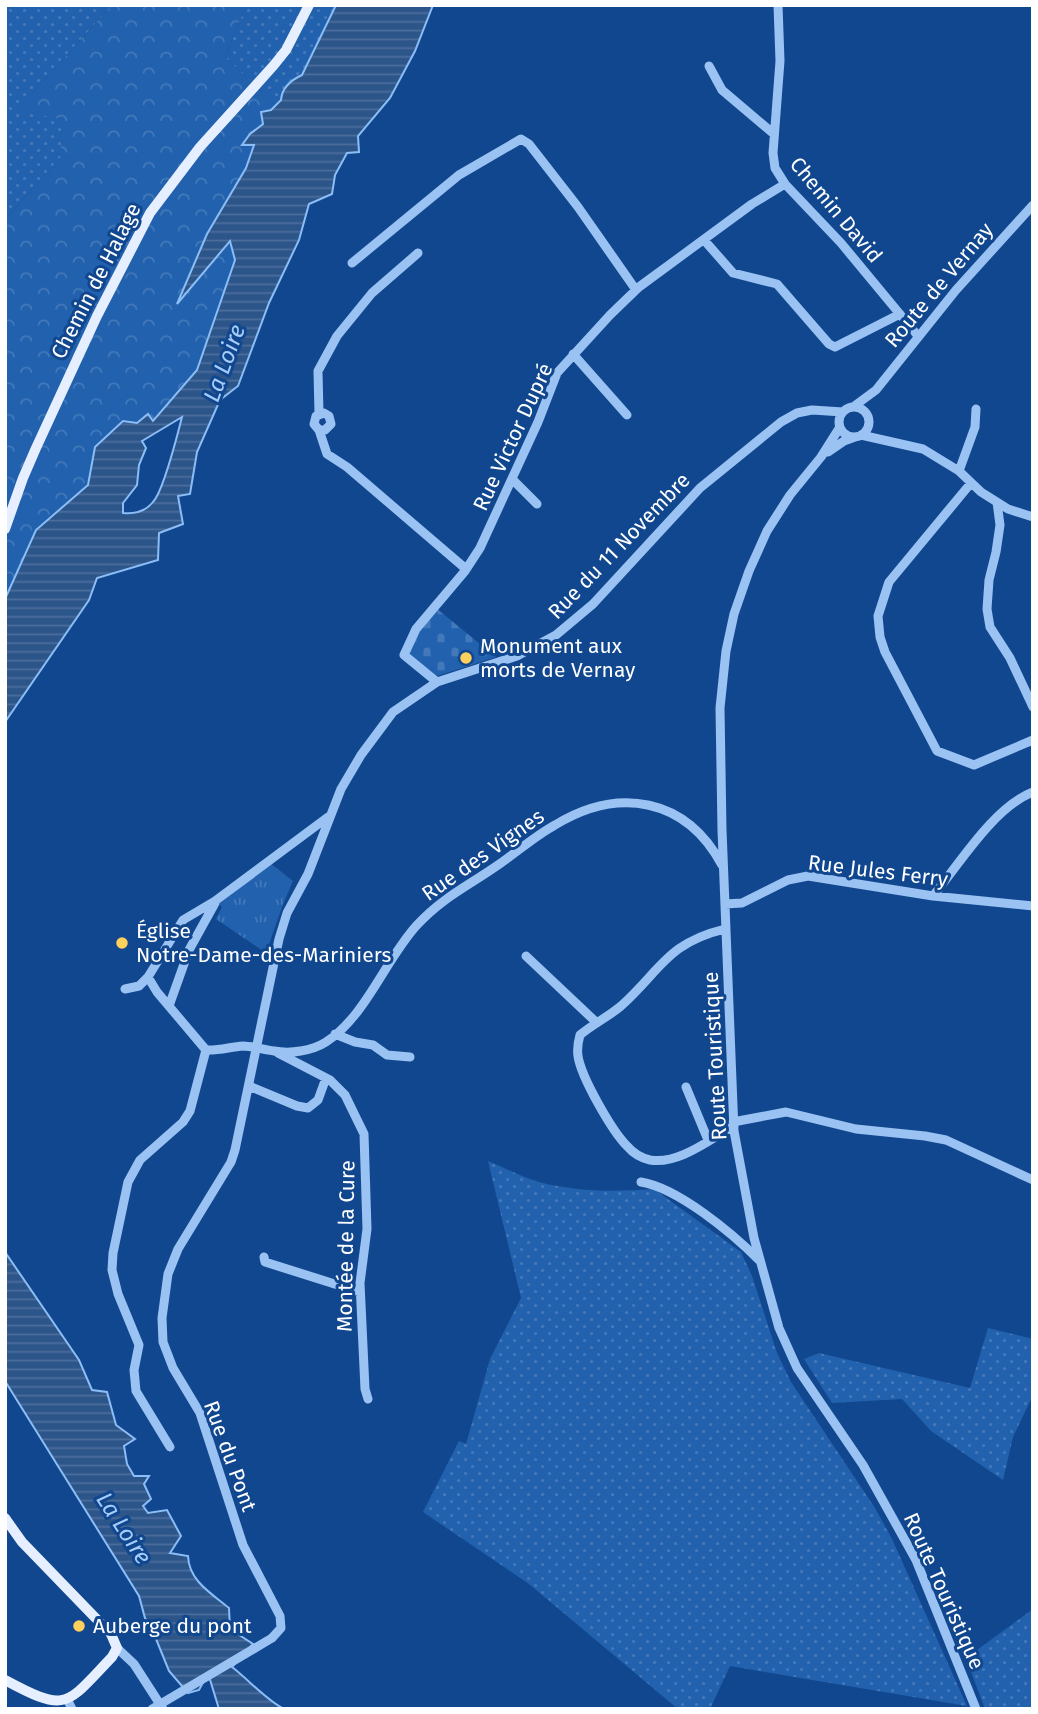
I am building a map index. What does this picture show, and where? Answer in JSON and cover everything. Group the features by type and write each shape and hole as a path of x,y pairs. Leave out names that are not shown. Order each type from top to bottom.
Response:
{"main road":[{"name":"Chemin de Halage","path":"5,528 36,448 97,316 150,213 200,147 286,50 309,5"},
{"path":"5,1518 22,1542 111,1634 117,1648 70,1705 45,1700 5,1680"}],"street":[{"name":"Chemin David","path":"778,5 780,61 773,153 775,167 785,184 841,243 918,336"},
{"path":"709,66 722,90 774,134"},
{"path":"352,263 459,175 521,139 529,144 578,207 636,290"},
{"name":"Rue Victor Dupré","path":"437,682 404,655 416,629 480,548 557,373 572,354 636,290 752,204 785,184"},
{"name":"Route de Vernay","path":"853,407 876,390 999,240 1033,205"},
{"path":"704,240 733,272 777,284 829,344 835,346 900,314"},
{"path":"418,253 372,293 337,336 318,371 319,414 314,421 330,457 347,467 466,569"},
{"path":"572,354 627,415"},
{"name":"Route de Vernay","path":"869,422 876,390"},
{"path":"840,425 843,412 853,407 865,412 869,422 882,438"},
{"path":"959,471 975,427 976,409"},
{"path":"812,410 840,425 846,434 882,438 923,449 959,471 971,483 1008,509 1033,517"},
{"name":"Rue du 11 Novembre","path":"255,1048 287,913 308,874 341,789 362,754 394,712 437,682 517,656 556,635 593,604 700,488 781,422 797,413 812,410 843,412"},
{"path":"319,414 327,414 331,421 328,429 319,430"},
{"path":"858,436 869,422"},
{"name":"Route Touristique","path":"840,425 821,457 790,495 767,531 734,614 726,651 720,708 722,830 734,1124 754,1238 779,1328 797,1368 863,1465 916,1560 976,1709"},
{"name":"Route Touristique","path":"821,457 844,441 858,436"},
{"path":"512,479 537,504"},
{"path":"971,483 889,582 878,616 880,636 902,688 937,751 974,765 1033,740"},
{"path":"997,502 1000,525 989,580 987,608 990,627 1010,658 1033,707"},
{"path":"933,896 1002,811 1033,792"},
{"name":"Rue des Vignes","path":"206,1050 246,1046 276,1052 307,1049 324,1044 368,995 415,927 438,904 554,825 578,813 628,802 648,804 671,813 699,832 723,867"},
{"path":"125,989 139,986 148,976 183,920 215,901 328,817"},
{"path":"699,832 716,835 722,830"},
{"name":"Rue Jules Ferry","path":"724,904 742,903 788,880 808,876 933,896 1033,906"},
{"path":"169,1006 189,950 215,901"},
{"path":"725,929 695,938 671,953 619,1007 580,1035 577,1054 581,1069 617,1133 635,1154 649,1160 670,1160 734,1124 786,1112 856,1129 946,1140 1033,1180"},
{"path":"526,956 597,1023"},
{"path":"148,976 206,1050 190,1111 183,1122 140,1160 128,1182 113,1253 112,1270 118,1294 139,1345 134,1370 136,1391 170,1447"},
{"path":"335,1034 355,1042 373,1045 387,1055 410,1057"},
{"name":"Rue du Pont","path":"152,1709 272,1638 281,1628 280,1616 243,1545 200,1413 173,1368 163,1342 162,1318 168,1274 178,1249 231,1162 255,1048"},
{"name":"Montée de la Cure","path":"276,1052 326,1078 345,1096 364,1134 367,1228 360,1292 365,1389 368,1399"},
{"path":"249,1086 297,1107 308,1108 318,1100 326,1078"},
{"path":"685,1087 708,1140"},
{"path":"641,1181 666,1188 742,1242 760,1261"},
{"path":"264,1257 265,1262 360,1292"},
{"path":"117,1648 134,1664 163,1709"}],"green space":[{"path":"5,5 112,5 18,109 61,119 61,157 9,215 5,224"},
{"path":"112,5 246,5 225,57 276,106 243,145 254,145 246,168 207,234 178,301 230,241 235,260 197,370 153,422 137,424 95,447 88,485 36,530 5,599 5,224 9,215 61,157 61,119 17,110"},
{"path":"246,5 336,5 302,76 276,106 225,57"},
{"path":"436,608 496,657 437,676 409,654 419,631"},
{"path":"270,863 293,881 266,953 216,919 222,907 219,904"},
{"path":"488,1161 533,1180 568,1188 610,1191 654,1189 741,1252 752,1276 777,1353 791,1382 875,1508 892,1539 967,1706 730,1666 710,1709 678,1709 529,1584 423,1512 459,1441 466,1444 490,1359 521,1298"},
{"path":"988,1328 1033,1339 1033,1395 1013,1437 1003,1480 931,1431 902,1399 832,1403 804,1359 819,1353 970,1388"},
{"path":"1033,1609 1033,1709 985,1709 966,1658"}],"water":[{"name":"La Loire","path":"336,5 433,5 415,51 390,98 358,136 359,152 347,153 335,175 332,194 309,204 299,240 269,303 238,386 220,400 197,452 190,494 178,496 183,524 159,533 158,560 97,578 89,600 5,722 5,599 36,530 88,485 95,447 123,421 137,423 148,414 153,421 197,370 235,260 230,241 177,304 207,234 246,168 254,145 242,145 250,134 263,124 261,112 271,110 281,100 288,84 302,75","holes":["182,417 166,475 157,496 143,510 123,513 123,503 137,485 139,465 146,448 142,441"]},
{"name":"La Loire","path":"5,1252 79,1360 92,1390 107,1392 116,1425 135,1439 124,1446 127,1464 134,1476 149,1476 144,1484 151,1499 143,1506 148,1513 167,1510 181,1536 170,1553 188,1556 192,1573 208,1592 229,1608 230,1629 253,1644 232,1667 284,1709 219,1709 208,1673 199,1690 188,1693 169,1671 145,1618 139,1596 5,1381"}],"place":[{"name":"Monument aux morts de Vernay","path":"466,658"},
{"name":"Église Notre-Dame-des-Mariniers","path":"122,943"},
{"name":"Auberge du pont","path":"79,1626"}]}
